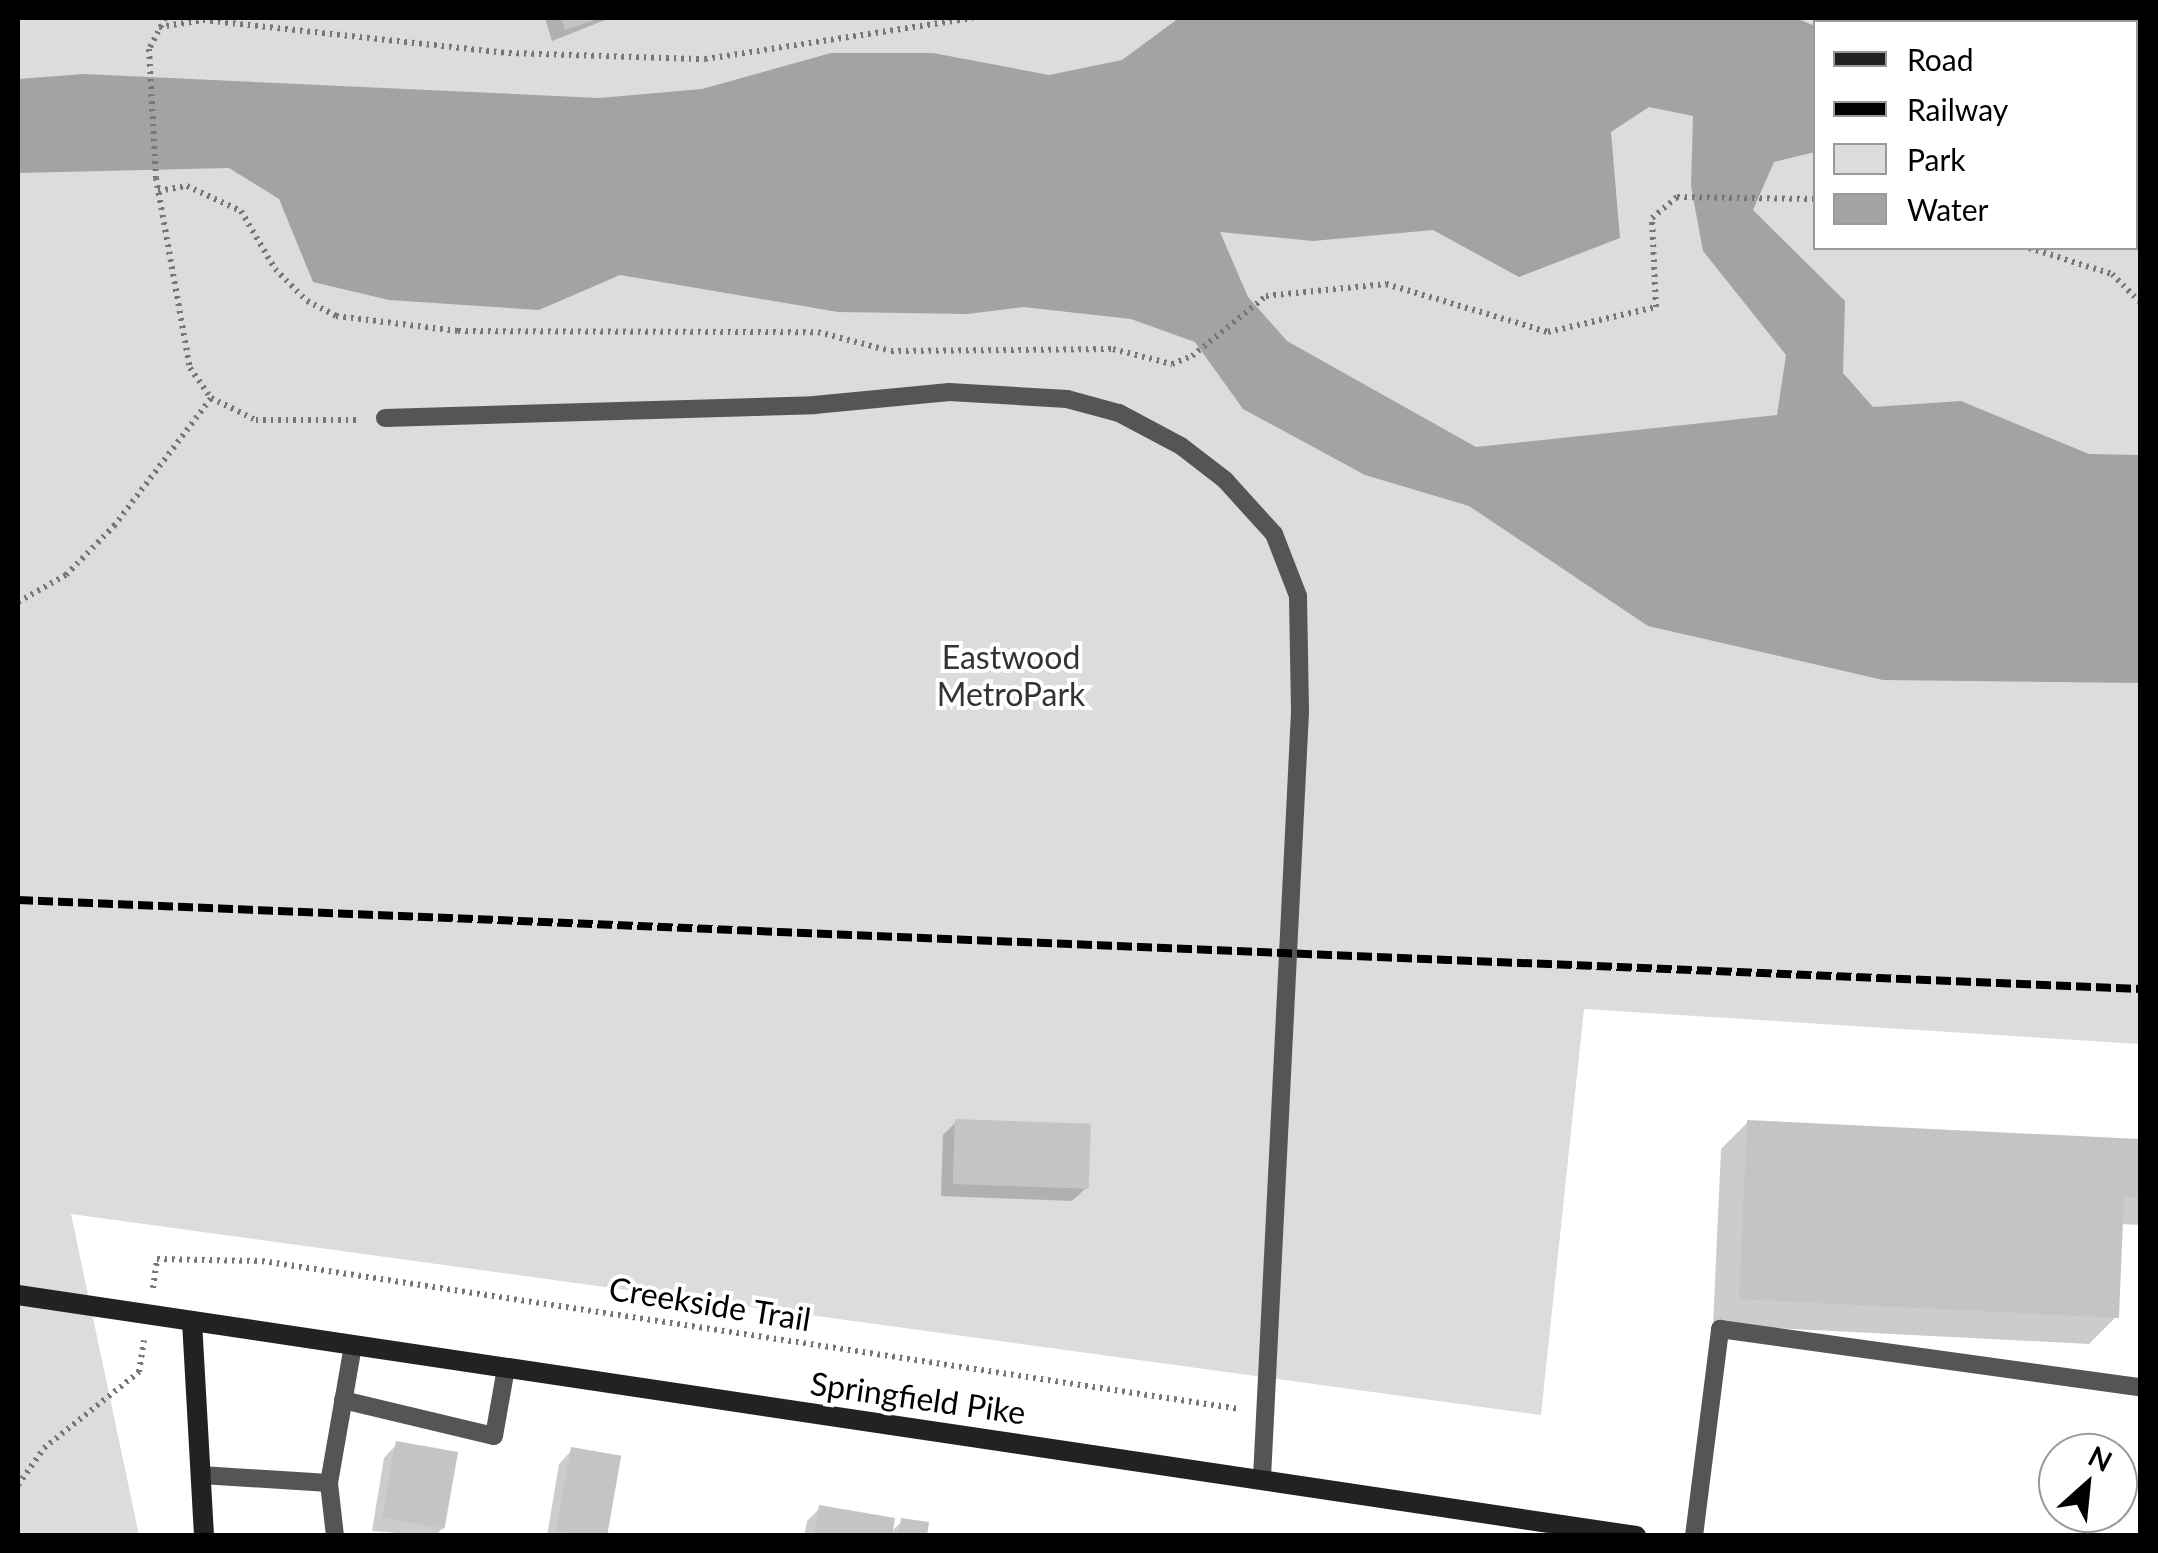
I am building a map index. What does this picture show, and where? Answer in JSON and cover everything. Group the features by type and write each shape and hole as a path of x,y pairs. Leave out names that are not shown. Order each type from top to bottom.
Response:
{"main road":[{"name":"Springfield Pike","path":"18,1295 1636,1536"},
{"path":"192,1321 204,1536"}],"lane":[{"path":"385,418 814,405 949,392 1066,399 1119,413 1181,446 1225,480 1274,534 1298,596 1300,712 1262,1479"},
{"path":"1694,1536 1720,1329 2140,1387"},
{"path":"335,1536 329,1483 353,1345"},
{"path":"343,1400 494,1436 506,1368"},
{"path":"200,1475 329,1483"}],"path":[{"path":"164,18 149,49 156,178 182,347 211,398 256,420 385,418"},
{"path":"159,27 204,20 509,53 705,60 973,18"},
{"path":"158,191 187,186 242,211 275,269 306,301 336,316 458,331 818,332 891,350 1112,349 1172,364 1192,356 1266,296 1386,284 1548,332 1656,307 1652,218 1677,197 1813,200"},
{"path":"2035,250 2112,274 2140,302"},
{"path":"18,602 66,575 114,526 211,398"},
{"name":"Creekside Trail","path":"156,1271 158,1260 262,1262 1266,1413"},
{"path":"18,1485 44,1448 139,1372"}],"green space":[{"name":"Eastwood MetroPark","path":"18,18 2140,18 2140,1044 1584,1009 1541,1415 71,1214 139,1535 18,1535"}],"water":[{"path":"1179,18 1796,18 1813,25 1813,152 1774,162 1753,210 1845,301 1843,373 1873,407 1961,401 2089,454 2140,455 2140,683 1883,680 1648,626 1469,506 1365,475 1243,409 1195,342 1131,319 1023,307 967,314 838,312 620,275 539,310 389,300 313,282 279,199 229,168 18,173 18,79 84,74 599,98 702,89 831,53 933,53 1049,75 1122,60","holes":["1649,107 1693,116 1691,186 1703,251 1786,355 1777,415 1476,447 1287,341 1248,297 1220,232 1313,241 1433,230 1519,277 1620,238 1611,132"]}],"building":[{"path":"561,18 601,18 565,30"},
{"path":"955,1119 1091,1124 1089,1189 953,1184"},
{"path":"1747,1120 2140,1139 2140,1198 2124,1197 2119,1318 1739,1299"},
{"path":"396,1441 458,1452 444,1529 382,1518"},
{"path":"571,1447 621,1456 607,1536 556,1531"},
{"path":"819,1505 895,1518 892,1536 814,1536"},
{"path":"901,1518 929,1522 927,1536 898,1536"}],"railway":[{"path":"18,900 2140,989"}]}
